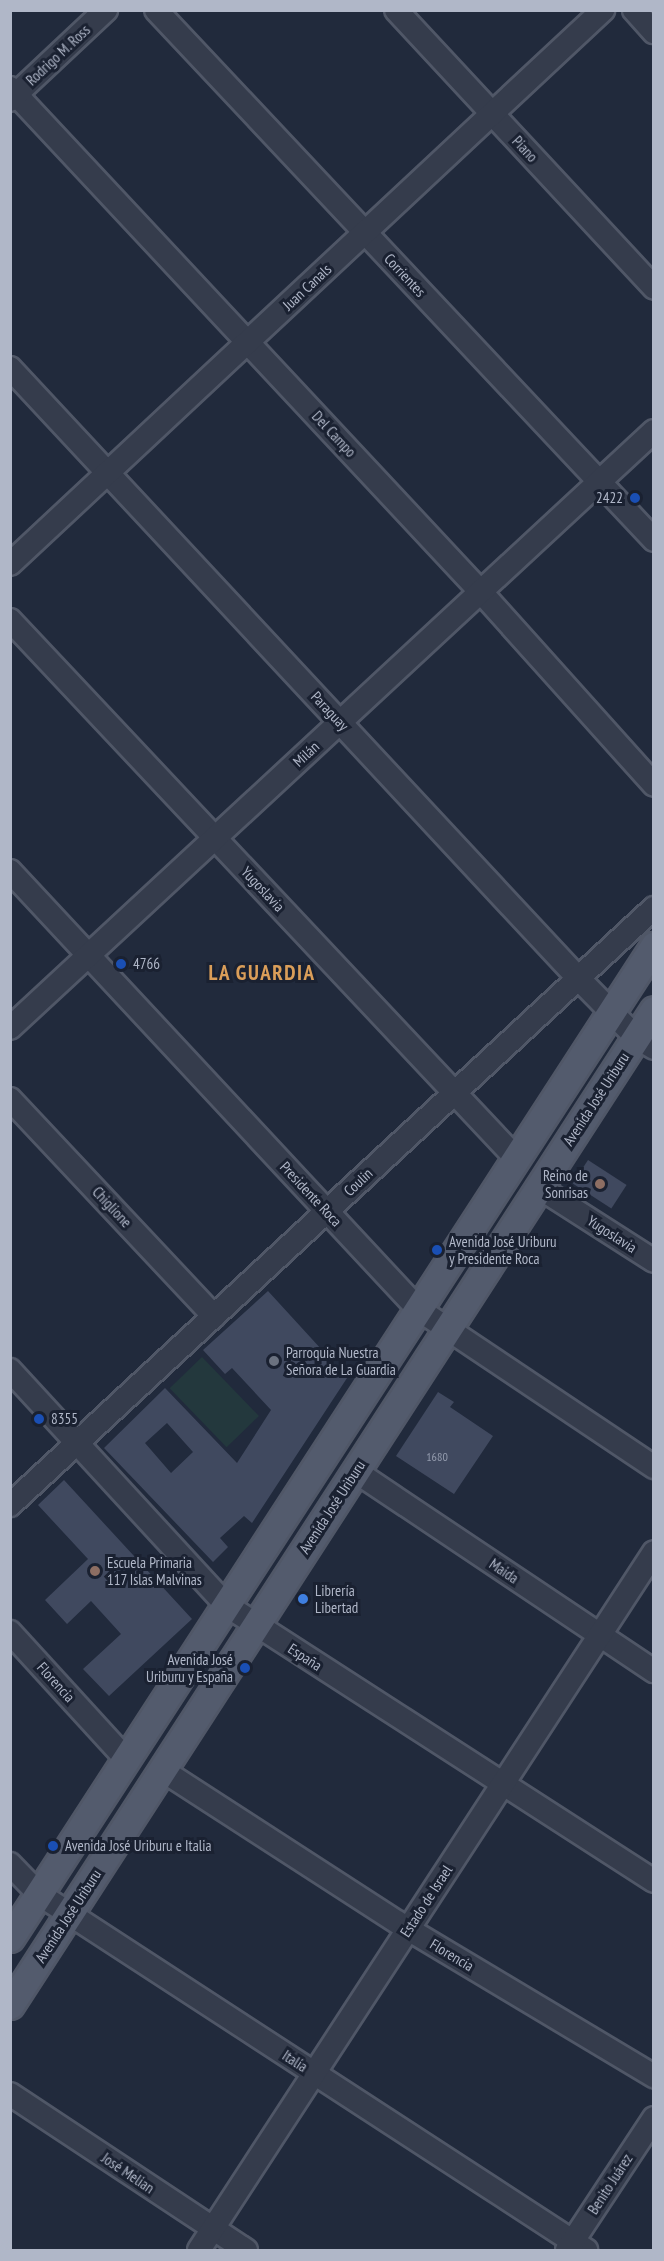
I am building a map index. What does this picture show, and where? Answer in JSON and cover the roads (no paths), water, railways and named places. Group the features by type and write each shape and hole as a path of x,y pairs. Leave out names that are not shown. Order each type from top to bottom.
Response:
{"main road":[{"path":"10,1938 654,946"},
{"name":"Avenida José Uriburu","path":"10,2005 447,1328 540,1188 645,1043 654,1010"}],"street":[{"name":"Rodrigo M. Ross","path":"12,94 106,10"},
{"name":"Corrientes","path":"156,10 654,540"},
{"name":"Piano","path":"396,10 654,288"},
{"name":"Juan Canals","path":"10,564 603,10"},
{"path":"634,10 654,32"},
{"name":"Del Campo","path":"12,94 481,592 654,785"},
{"name":"Paraguay","path":"10,368 578,978 645,1043"},
{"name":"Milán","path":"10,1028 654,431"},
{"name":"Yugoslavia","path":"10,620 516,1158"},
{"name":"Presidente Roca","path":"10,871 418,1309 654,1467"},
{"name":"Coulin","path":"10,1505 654,909"},
{"name":"Chiglione","path":"10,1099 214,1316"},
{"name":"Yugoslavia","path":"540,1188 654,1261"},
{"name":"España","path":"10,1370 226,1605 654,1881"},
{"name":"Maida","path":"355,1471 654,1671"},
{"name":"Estado de Israel","path":"199,2250 654,1552"},
{"name":"Florencia","path":"10,1632 126,1759"},
{"name":"Florencia","path":"162,1770 408,1929 654,2076"},
{"name":"Italia","path":"10,1864 39,1894 314,2073 575,2248"},
{"name":"José Melian","path":"10,2094 246,2250"},
{"name":"Benito Juárez","path":"575,2248 654,2118"}],"place":[{"name":"2422","path":"635,498"},
{"name":"4766","path":"121,964"},
{"name":"Reino de Sonrisas","path":"600,1184"},
{"name":"Avenida José Uriburu y Presidente Roca","path":"437,1250"},
{"name":"Parroquia Nuestra Señora de La Guardia","path":"274,1361"},
{"name":"8355","path":"39,1419"},
{"name":"Escuela Primaria 117 Islas Malvinas","path":"95,1571"},
{"name":"Librería Libertad","path":"303,1599"},
{"name":"Avenida José Uriburu y España","path":"245,1668"},
{"name":"Avenida José Uriburu e Italia","path":"53,1846"}],"district":[{"name":"LA GUARDIA","path":"262,973"}]}
